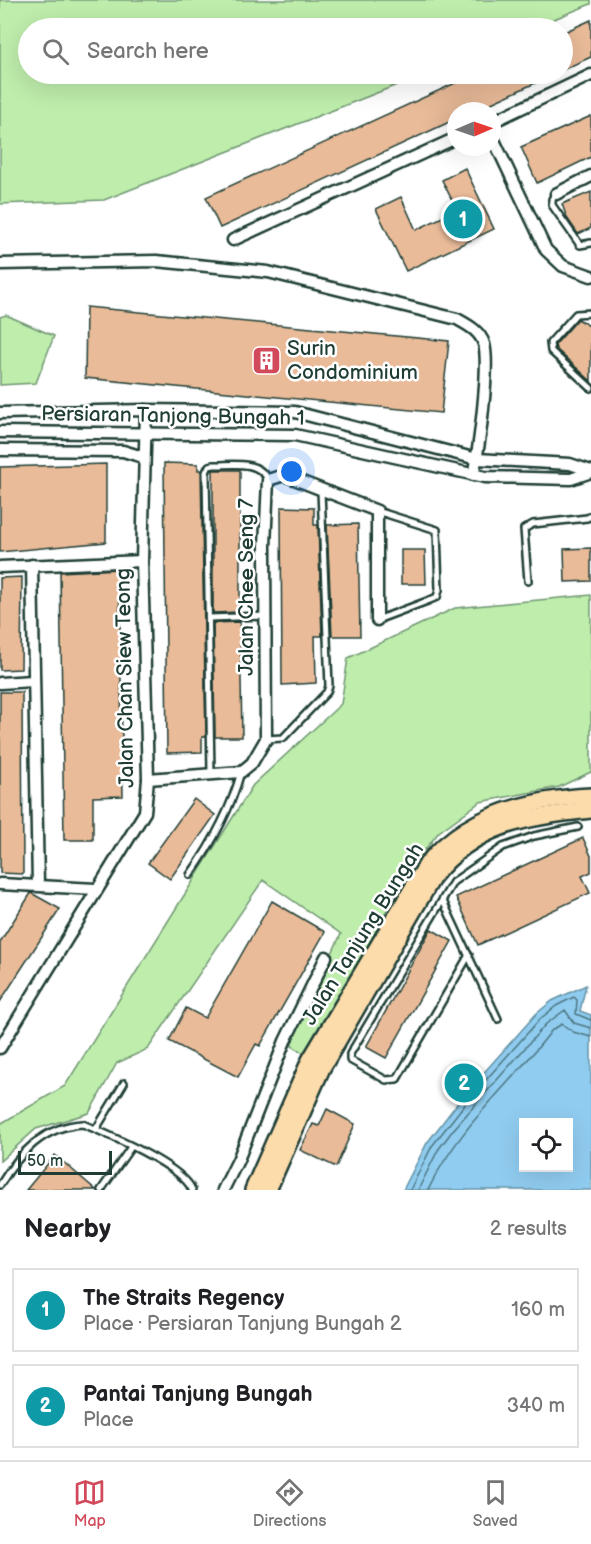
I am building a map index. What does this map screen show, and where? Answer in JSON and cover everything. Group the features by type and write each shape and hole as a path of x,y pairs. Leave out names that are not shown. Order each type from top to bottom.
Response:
{"main road":[{"path":"554,801 591,787"},
{"name":"Jalan Tanjung Bungah","path":"254,1190 310,1060 427,864 448,840 488,817 554,801 591,796"},
{"name":"Jalan Tanjung Bungah","path":"268,1190 322,1068 433,877 454,852 502,826 556,814 591,810"}],"street":[{"path":"573,84 591,75"},
{"path":"501,118 572,84"},
{"path":"233,240 447,142"},
{"path":"501,155 546,250 563,266 591,276"},
{"path":"556,194 591,176"},
{"path":"0,264 156,261 268,272 457,319 480,336 485,353 477,459 473,475"},
{"name":"Persiaran Tanjong Bungah 1","path":"0,413 146,410 295,412 477,459 570,464 591,471"},
{"name":"Jalan Chan Siew Teong","path":"0,1048 145,812 148,779 142,561 146,410"},
{"name":"Persiaran Tanjong Bungah 1","path":"0,432 295,435 473,475 572,479 591,471"},
{"path":"122,433 123,451"},
{"name":"Persiaran Tanjong Bungah 1","path":"0,450 123,451 143,457"},
{"name":"Jalan Chee Seng 7","path":"266,739 265,616 266,487 268,480 284,475 377,511"},
{"path":"377,511 377,620"},
{"path":"0,567 142,561"},
{"path":"32,565 38,885"},
{"path":"0,683 33,681"},
{"path":"148,779 241,772 252,763 266,739"},
{"path":"0,884 96,889"},
{"path":"223,1190 238,1160 285,1041 326,957"}],"lane":[{"path":"556,194 552,199 552,205 575,240 580,245 591,243"},
{"path":"591,313 576,314 550,343 551,351 591,388"},
{"path":"211,776 206,472 208,466 214,465 256,466 262,470 268,480"},
{"path":"266,739 283,738 327,692 329,686 321,491"},
{"path":"377,511 437,530 439,590 437,597 384,620 377,620"},
{"path":"528,581 524,529 533,524 591,516"},
{"path":"210,618 265,616"},
{"path":"190,875 214,835 236,791 241,772"},
{"path":"469,955 397,1079 386,1080 350,1060 350,1054 453,882 503,847 534,836 578,827"},
{"path":"443,901 498,1019"},
{"path":"348,1025 363,1033"},
{"path":"96,1129 124,1083"},
{"path":"0,1185 17,1160 46,1134 82,1124 131,1147 185,1177 192,1190"},
{"path":"101,1190 131,1147"}],"green space":[{"path":"0,0 591,0 591,4 557,18 18,18 18,84 400,84 104,200 0,204"},
{"path":"6,315 54,336 36,383 0,385 0,317"},
{"path":"591,595 591,772 559,787 480,802 439,832 402,879 351,984 305,1054 292,1046 292,1038 341,934 263,880 148,1049 117,1063 89,1113 36,1129 0,1161 0,1124 65,1086 253,785 341,704 348,658 455,608"}],"water":[{"path":"586,985 580,1011 591,1015 591,1190 403,1190 427,1143 463,1096 536,1014 552,1001"}],"building":[{"path":"591,20 591,57 573,65 573,28"},
{"path":"453,84 533,84 494,102 447,102 447,123 220,228 206,197"},
{"path":"591,116 591,157 537,183 521,147"},
{"path":"465,168 494,229 406,271 376,209 401,197 416,230 457,210 442,180"},
{"path":"591,192 591,228 578,234 567,218 562,204"},
{"name":"Surin Condominium","path":"86,307 449,341 441,413 85,378"},
{"path":"578,319 591,327 591,381 556,349 555,345"},
{"path":"164,463 198,464 198,470 201,470 206,737 202,737 202,752 167,753"},
{"path":"106,464 106,542 0,552 0,467"},
{"path":"213,470 240,470 240,612 213,613"},
{"path":"281,507 314,508 314,525 318,525 322,636 315,636 316,683 282,685"},
{"path":"358,524 360,636 332,636 327,525"},
{"path":"591,548 591,581 565,582 564,549"},
{"path":"401,550 425,550 426,584 401,584"},
{"path":"119,569 123,796 93,797 93,840 64,840 60,572"},
{"path":"22,577 21,669 0,670 0,578"},
{"path":"240,622 242,737 215,737 213,623"},
{"path":"0,692 22,692 23,874 0,873"},
{"path":"194,799 215,815 170,879 148,863"},
{"path":"583,838 591,856 591,872 582,876 590,893 478,945 456,897"},
{"path":"31,893 60,909 0,1002 0,942"},
{"path":"272,901 325,932 260,1046 256,1044 238,1077 169,1041 186,1008 205,1018"},
{"path":"431,929 452,941 386,1058 366,1047"},
{"path":"327,1109 355,1124 336,1167 300,1150 313,1124 319,1126"},
{"path":"55,1155 96,1190 26,1190"}],"place":[{"name":"The Straits Regency","path":"463,219"},
{"name":"Surin Condominium","path":"266,360"},
{"name":"Pantai Tanjung Bungah","path":"464,1083"}]}
